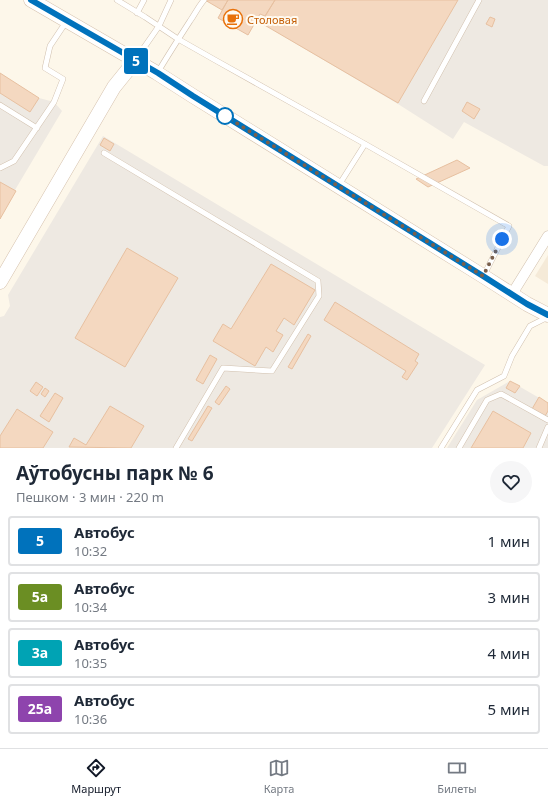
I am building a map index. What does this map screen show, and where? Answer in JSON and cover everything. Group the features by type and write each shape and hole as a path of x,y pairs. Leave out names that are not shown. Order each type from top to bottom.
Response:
{"main road":[{"path":"31,0 158,73 548,316"},
{"path":"0,282 114,88 135,61"}],"street":[{"path":"512,294 548,236"}],"lane":[{"path":"117,0 178,39 509,226 483,276"},
{"path":"137,13 144,0"},
{"path":"135,61 158,26 171,0"},
{"path":"158,73 178,39 204,0"},
{"path":"424,101 479,0"},
{"path":"0,168 14,161 54,102 63,79 45,68 50,46 66,21"},
{"path":"0,105 37,128"},
{"path":"339,186 365,144"},
{"path":"104,153 318,281 319,296 272,371 223,368 176,448"},
{"path":"441,448 476,390 504,376 512,356 530,326 548,316"},
{"path":"459,448 487,400 501,394 548,420"},
{"path":"539,448 548,427"}],"shaded area":[{"path":"205,0 548,0 548,166 544,166 464,122 453,139 398,104 261,23 265,17 260,14 248,35 218,18 222,10"},
{"path":"0,73 39,98 54,102 62,111 15,190 16,191 0,219"},
{"path":"103,136 485,365 432,448 0,448 0,317 4,316 10,306 8,295"},
{"path":"548,255 548,284 535,276"},
{"path":"510,381 548,403 548,448 447,448 477,400"}],"building":[{"path":"205,0 228,0 222,10"},
{"path":"228,0 275,0 265,16 260,14 248,35 218,18"},
{"path":"275,0 458,0 398,103 261,23"},
{"path":"490,17 495,19 492,27 486,24"},
{"path":"0,73 39,98 30,112 0,93"},
{"path":"467,102 480,109 474,119 462,111"},
{"path":"104,138 114,144 110,151 100,145"},
{"path":"457,160 470,168 428,187 416,179"},
{"path":"0,182 16,191 0,219"},
{"path":"127,248 178,278 125,367 75,338"},
{"path":"271,264 315,290 294,325 284,318 276,331 283,335 273,352 266,347 255,366 213,341 223,324 231,329"},
{"path":"335,302 419,354 415,361 418,363 407,380 402,377 406,371 324,320"},
{"path":"308,334 311,336 292,369 288,367"},
{"path":"210,355 217,359 203,384 196,380"},
{"path":"510,381 520,386 515,393 506,388"},
{"path":"36,382 43,387 37,396 30,391"},
{"path":"226,386 230,389 219,405 215,402"},
{"path":"45,388 49,391 45,397 41,394"},
{"path":"55,393 63,398 49,422 40,416"},
{"path":"539,397 548,403 548,411 545,416 532,409"},
{"path":"110,406 144,426 131,448 69,447 74,438 86,445"},
{"path":"208,406 212,408 192,441 188,439"},
{"path":"17,409 53,432 43,448 0,448 0,436"},
{"path":"493,411 531,433 523,448 471,448"}],"bus line":[{"name":"5","path":"31,0 158,73 527,304 548,315"}],"place":[{"name":"Столовая","path":"233,19"}],"route":[{"path":"225,116 483,276 502,239"}]}
